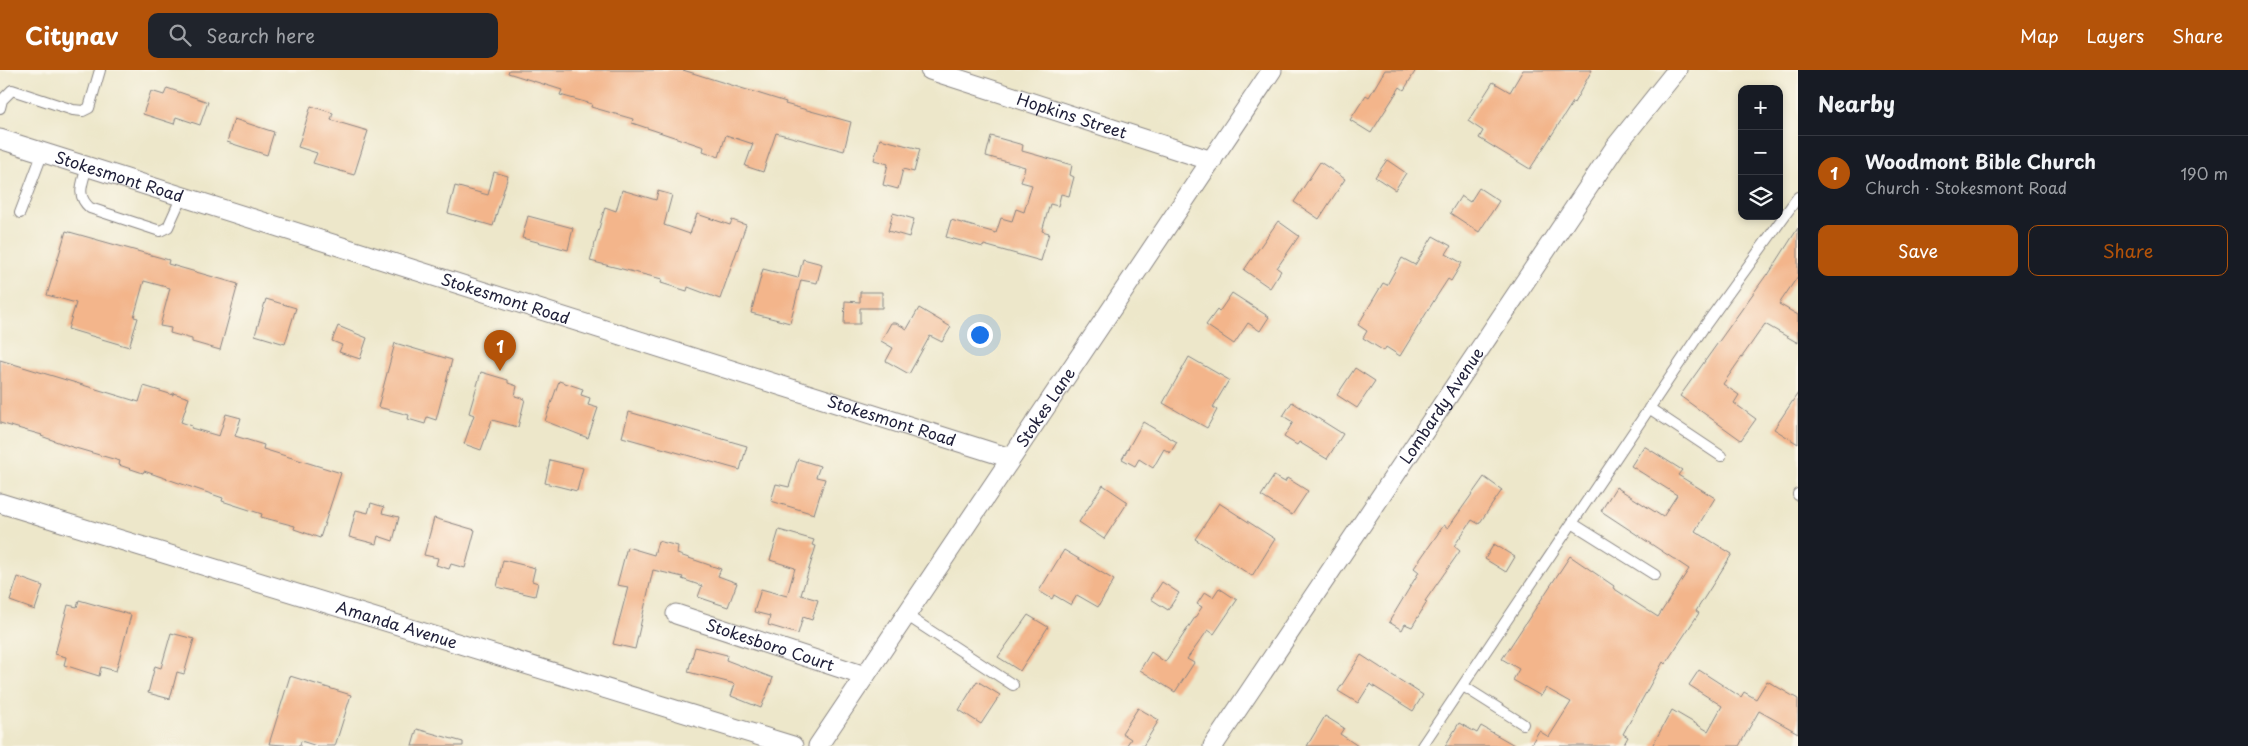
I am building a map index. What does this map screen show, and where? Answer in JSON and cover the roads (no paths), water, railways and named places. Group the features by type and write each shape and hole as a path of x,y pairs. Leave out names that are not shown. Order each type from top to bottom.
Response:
{"street":[{"name":"Hopkins Street","path":"930,70 1212,161"},
{"name":"Stokes Lane","path":"818,746 1272,70"},
{"name":"Lombardy Avenue","path":"1213,746 1616,146 1677,70"},
{"name":"Stokesmont Road","path":"0,139 1010,458"},
{"name":"Amanda Avenue","path":"0,503 793,746"},
{"name":"Stokesboro Court","path":"676,614 865,676"}],"lane":[{"path":"0,108 2,100 12,90 73,110 83,111 89,108 100,70"},
{"path":"20,213 42,152"},
{"path":"87,166 80,195 90,208 160,231 168,227 182,196"},
{"path":"1422,746 1704,327 1798,196"},
{"path":"1649,408 1722,456"},
{"path":"1572,523 1655,575"},
{"path":"906,615 1012,686"},
{"path":"1463,686 1523,724"}],"place":[{"name":"Woodmont Bible Church","path":"500,371"}]}
